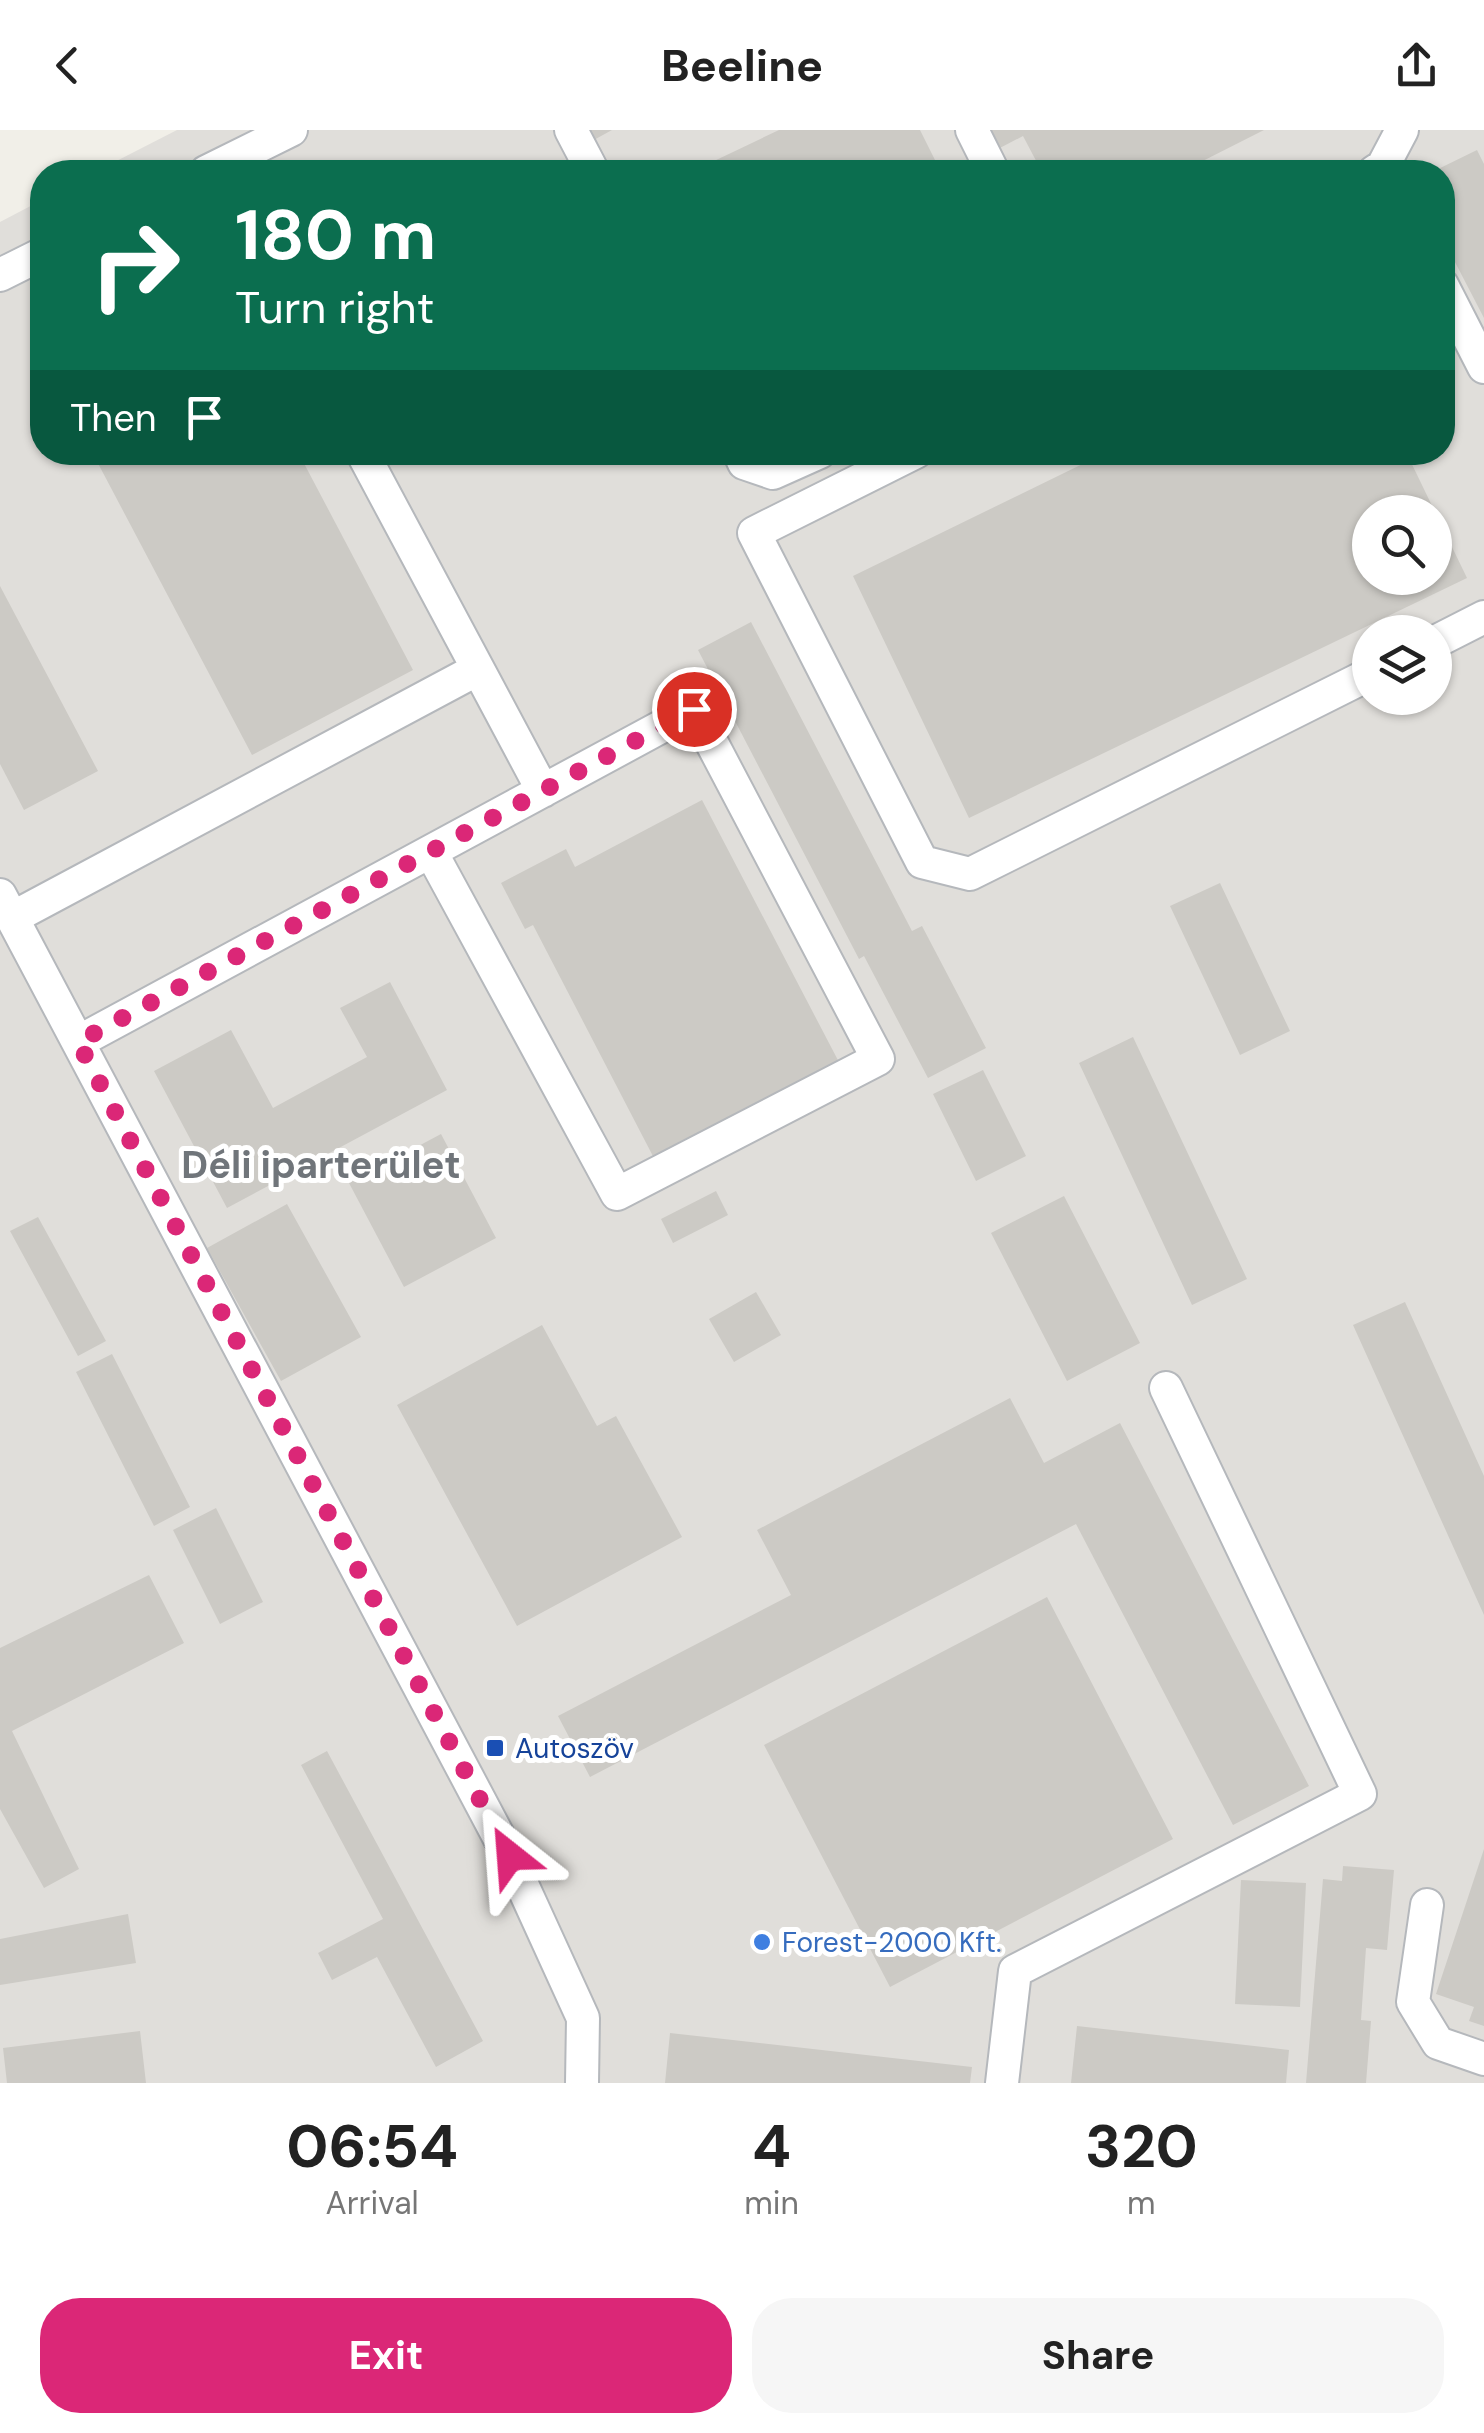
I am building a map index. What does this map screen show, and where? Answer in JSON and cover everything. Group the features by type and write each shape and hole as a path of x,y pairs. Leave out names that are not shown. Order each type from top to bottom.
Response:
{"street":[{"path":"233,160 292,130"},
{"path":"572,130 588,160"},
{"path":"972,130 988,160"},
{"path":"1386,160 1402,130"},
{"path":"0,276 30,260"},
{"path":"1455,310 1484,367"},
{"path":"369,465 543,791"},
{"path":"750,465 772,473 790,465"},
{"path":"890,465 754,533 922,862 970,874 1352,683"},
{"path":"1452,633 1484,617"},
{"path":"478,669 6,907 510,1856 583,2018 582,2083"},
{"path":"78,1042 694,709 878,1059 617,1194 430,852"},
{"path":"1002,2083 1015,1971 1360,1794 1166,1388"},
{"path":"1428,1905 1413,2002 1438,2043 1484,2059"}],"shaded area":[{"path":"177,130 1484,130 1484,2083 0,2083 0,222 30,206 30,465 1455,465 1455,160 118,160"}],"building":[{"path":"585,130 612,130 592,141"},
{"path":"779,130 920,130 935,160 716,160"},
{"path":"985,130 1264,130 1205,160 1036,160 1023,136 996,150"},
{"path":"1477,150 1484,164 1484,318 1455,262 1455,161"},
{"path":"99,465 305,465 413,670 252,755"},
{"path":"1080,465 1412,465 1427,495 1352,495 1352,595 1432,595 1390,615 1352,615 1352,633 969,818 853,576"},
{"path":"1452,547 1467,578 1452,585"},
{"path":"0,586 98,771 24,810 0,764"},
{"path":"751,622 912,931 922,926 986,1048 928,1078 864,956 859,959 698,650"},
{"path":"702,800 841,1066 656,1162 533,925 525,929 501,883 566,849 575,867"},
{"path":"1220,883 1290,1031 1240,1055 1170,906"},
{"path":"390,982 447,1090 227,1208 154,1071 231,1030 273,1108 367,1057 340,1008"},
{"path":"1133,1037 1247,1279 1192,1305 1079,1063"},
{"path":"983,1070 1026,1156 976,1181 933,1094"},
{"path":"441,1134 496,1238 404,1287 349,1183"},
{"path":"716,1191 728,1215 673,1243 661,1219"},
{"path":"1064,1196 1140,1343 1067,1381 991,1233"},
{"path":"287,1204 361,1337 281,1381 207,1248"},
{"path":"38,1217 106,1341 78,1356 10,1231"},
{"path":"756,1292 781,1335 734,1362 709,1319"},
{"path":"1405,1302 1484,1476 1484,1615 1353,1325"},
{"path":"542,1325 597,1426 616,1416 682,1537 517,1626 397,1405"},
{"path":"112,1354 190,1507 154,1526 76,1372"},
{"path":"1010,1398 1044,1463 1120,1423 1309,1786 1233,1825 1076,1524 590,1777 558,1716 791,1595 757,1530"},
{"path":"216,1508 263,1602 220,1624 173,1530"},
{"path":"149,1575 184,1643 12,1731 79,1869 44,1888 0,1809 0,1648"},
{"path":"1047,1597 1173,1839 890,1987 764,1745"},
{"path":"327,1751 483,2041 436,2067 377,1957 332,1980 318,1953 383,1919 301,1765"},
{"path":"1484,1849 1484,2026 1469,2021 1474,2007 1436,1994"},
{"path":"1343,1866 1394,1870 1387,1950 1366,1948 1361,2020 1371,2021 1366,2083 1306,2083 1323,1879 1342,1881"},
{"path":"1241,1880 1306,1883 1300,2007 1235,2004"},
{"path":"128,1914 136,1963 0,1985 0,1939"},
{"path":"1077,2026 1289,2050 1286,2083 1071,2083"},
{"path":"140,2031 146,2083 7,2083 3,2048"},
{"path":"670,2033 972,2067 970,2083 665,2083"}],"place":[{"name":"Autoszöv","path":"495,1748"},
{"name":"Forest-2000 Kft.","path":"762,1942"}],"district":[{"name":"Déli iparterület","path":"321,1165"}],"route":[{"path":"510,1856 78,1042 694,709"}]}
